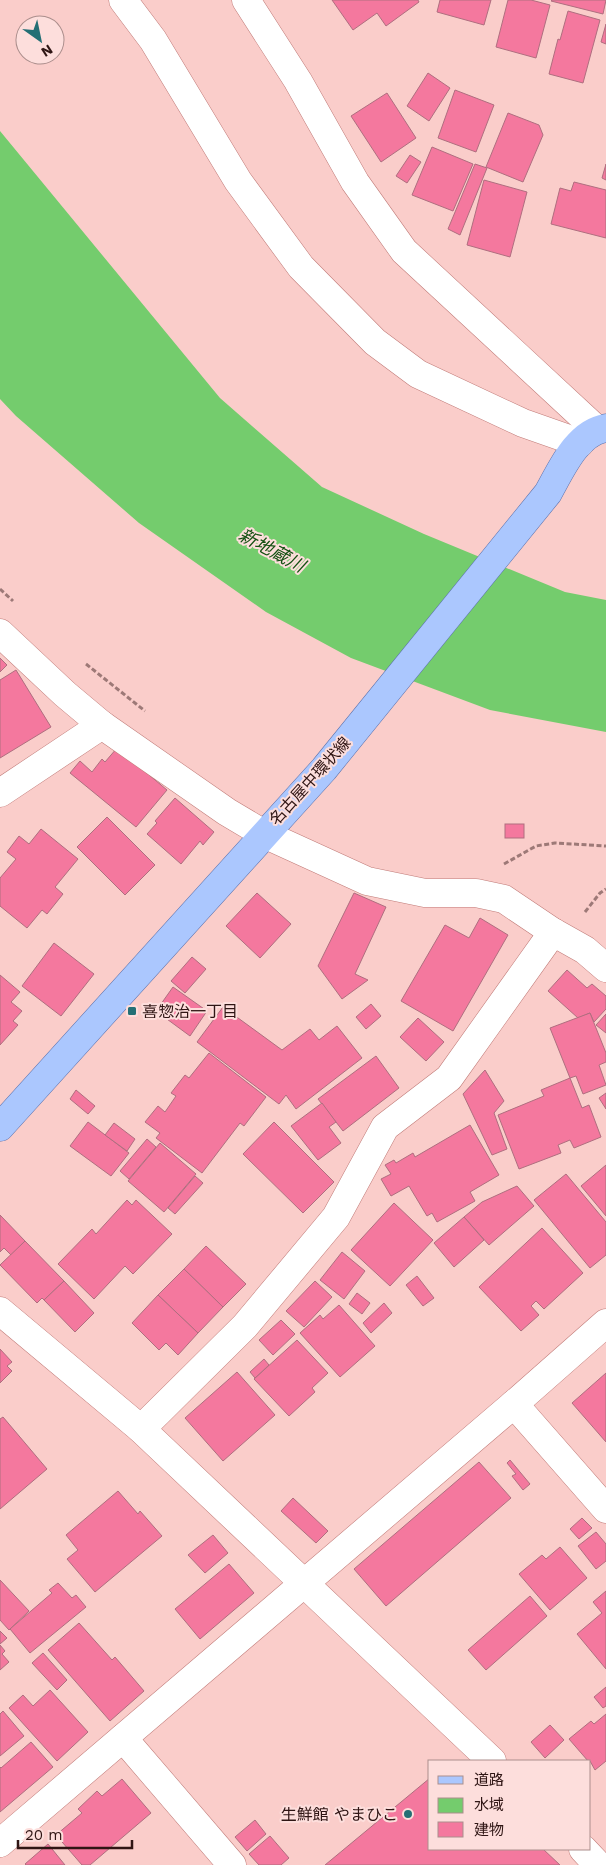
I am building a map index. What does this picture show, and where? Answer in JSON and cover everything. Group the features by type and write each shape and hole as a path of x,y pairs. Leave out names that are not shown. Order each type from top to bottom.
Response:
{"main road":[{"name":"名古屋中環状線","path":"0,1127 324,770 548,493 566,462 594,433"}],"street":[{"path":"123,0 152,40 238,181 301,267 376,342 418,374 523,423 594,433"},
{"path":"246,0 298,81 356,182 404,251 594,433"},
{"path":"0,633 65,694 102,725 228,812 264,834 367,881 425,893 476,893 504,899 553,932 585,950 606,968"},
{"path":"0,793 102,725"},
{"path":"141,1429 245,1326 336,1217 384,1128 449,1078 553,932"},
{"path":"0,1311 141,1429 491,1760"},
{"path":"0,1843 305,1584 606,1323"},
{"path":"514,1404 606,1509"},
{"path":"123,1738 232,1865"},
{"path":"584,1850 598,1865"}],"path":[{"path":"0,589 14,602"},
{"path":"86,664 146,712"},
{"path":"495,864 505,864 536,846 555,843 606,846"}],"water":[{"name":"新地蔵川","path":"0,131 220,398 322,487 424,534 565,592 606,600 606,732 490,710 351,658 266,612 139,523 16,416 0,399"}],"building":[{"path":"332,0 418,0 419,2 386,26 377,13 353,30"},
{"path":"440,0 491,0 484,25 437,12"},
{"path":"508,0 531,0 550,5 536,58 496,47"},
{"path":"552,0 606,0 603,14 551,1"},
{"path":"568,11 600,20 583,83 549,74"},
{"path":"606,24 606,44 601,42"},
{"path":"428,73 450,88 429,121 407,106"},
{"path":"455,90 494,105 476,152 438,138"},
{"path":"387,93 416,138 381,162 351,116"},
{"path":"508,113 539,125 543,135 523,182 486,167"},
{"path":"432,147 473,164 453,211 412,195"},
{"path":"410,155 421,162 407,183 396,176"},
{"path":"475,164 487,168 460,235 448,229"},
{"path":"606,164 606,180 602,178"},
{"path":"484,180 527,192 510,257 467,245"},
{"path":"574,182 606,190 606,238 551,224 560,188 571,191"},
{"path":"0,658 7,665 0,672"},
{"path":"16,670 51,727 0,758 0,680"},
{"path":"117,748 167,790 136,827 70,773 80,761 92,772 102,759 105,762"},
{"path":"175,798 214,832 203,845 200,841 181,864 147,834 157,823 155,821"},
{"path":"107,817 155,865 125,895 77,847"},
{"path":"505,824 524,824 524,838 505,838"},
{"path":"41,829 78,859 55,887 63,894 47,914 42,910 27,928 0,906 0,878 16,859 7,852 19,836 29,844"},
{"path":"257,893 291,924 260,958 226,926"},
{"path":"354,893 386,907 355,974 368,980 342,999 318,966"},
{"path":"480,918 508,935 453,1031 401,1001 445,925 469,938"},
{"path":"54,943 94,974 61,1016 22,986"},
{"path":"192,957 206,969 185,993 171,981"},
{"path":"567,970 587,988 592,984 606,996 606,1009 594,1022 590,1013 578,1018 548,991"},
{"path":"0,975 20,992 11,1002 22,1011 13,1021 18,1025 0,1045"},
{"path":"173,987 207,1011 190,1036 156,1011"},
{"path":"371,1004 381,1016 366,1029 356,1017"},
{"path":"223,1007 282,1050 310,1029 319,1040 337,1026 362,1058 296,1109 286,1095 279,1104 197,1042"},
{"path":"590,1013 606,1053 606,1062 599,1065 606,1085 583,1094 576,1076 570,1078 550,1028"},
{"path":"606,1014 606,1033 596,1025"},
{"path":"418,1018 444,1042 426,1061 400,1037"},
{"path":"209,1053 266,1097 244,1126 240,1123 202,1173 156,1138 160,1133 145,1122 158,1106 165,1112 176,1096 171,1093 185,1075 189,1078"},
{"path":"376,1056 399,1088 343,1131 318,1099"},
{"path":"485,1070 504,1101 494,1113 507,1149 492,1155 463,1094"},
{"path":"570,1078 582,1108 589,1105 601,1137 574,1148 570,1140 558,1145 561,1153 519,1169 498,1115 544,1096 541,1090"},
{"path":"76,1090 95,1106 88,1114 70,1099"},
{"path":"606,1093 606,1109 599,1098"},
{"path":"322,1103 336,1122 329,1127 341,1143 318,1160 291,1126"},
{"path":"88,1122 129,1153 111,1176 70,1146"},
{"path":"274,1122 334,1182 303,1213 243,1154"},
{"path":"114,1123 135,1139 127,1151 105,1135"},
{"path":"470,1125 499,1175 470,1192 475,1201 437,1222 432,1213 427,1216 409,1186 391,1196 381,1179 391,1174 385,1165 394,1160 396,1163 413,1153 415,1157"},
{"path":"147,1139 156,1147 129,1179 120,1171"},
{"path":"160,1143 196,1174 164,1212 128,1181"},
{"path":"606,1165 606,1216 581,1186"},
{"path":"566,1174 606,1222 606,1255 590,1268 534,1200"},
{"path":"195,1176 203,1183 175,1214 168,1208"},
{"path":"517,1186 534,1206 489,1245 464,1217 482,1202"},
{"path":"127,1200 132,1205 136,1200 172,1234 133,1274 125,1266 94,1299 58,1264 92,1229 96,1234"},
{"path":"394,1203 433,1240 390,1286 351,1250"},
{"path":"0,1215 25,1241 11,1255 4,1248 0,1252"},
{"path":"464,1217 484,1240 454,1267 434,1243"},
{"path":"542,1228 583,1273 544,1309 536,1301 531,1306 539,1315 521,1331 479,1287"},
{"path":"25,1241 64,1281 44,1300 42,1298 37,1303 0,1265"},
{"path":"206,1246 246,1284 223,1307 184,1269"},
{"path":"342,1252 365,1271 344,1299 320,1280"},
{"path":"184,1269 223,1307 198,1333 158,1295"},
{"path":"417,1276 434,1298 423,1306 406,1285"},
{"path":"64,1281 94,1313 75,1332 44,1300"},
{"path":"315,1281 332,1297 304,1327 286,1311"},
{"path":"357,1293 370,1303 362,1314 349,1304"},
{"path":"158,1295 198,1333 178,1355 166,1343 159,1350 132,1323"},
{"path":"384,1303 392,1313 371,1333 363,1323"},
{"path":"339,1305 375,1346 340,1377 300,1333 320,1315 323,1319"},
{"path":"281,1320 295,1334 273,1355 259,1340"},
{"path":"297,1340 328,1373 312,1388 315,1392 289,1416 254,1379"},
{"path":"0,1349 12,1362 7,1366 12,1371 0,1383"},
{"path":"264,1359 269,1365 255,1378 250,1372"},
{"path":"237,1372 275,1415 223,1461 185,1418"},
{"path":"606,1373 606,1442 572,1403"},
{"path":"3,1417 47,1469 0,1509 0,1419"},
{"path":"510,1460 530,1484 523,1490 512,1476 516,1474 507,1463"},
{"path":"479,1462 511,1498 386,1606 354,1569"},
{"path":"118,1491 138,1514 140,1511 162,1536 95,1592 67,1559 78,1550 66,1535"},
{"path":"293,1498 328,1531 316,1543 281,1511"},
{"path":"582,1518 592,1528 579,1539 570,1529"},
{"path":"596,1532 606,1544 606,1561 596,1569 578,1546"},
{"path":"213,1535 228,1553 205,1573 188,1555"},
{"path":"560,1547 587,1578 550,1610 519,1574 542,1555 546,1559"},
{"path":"229,1564 254,1593 200,1639 175,1609"},
{"path":"0,1580 29,1611 9,1630 0,1620"},
{"path":"58,1583 72,1598 76,1595 86,1607 30,1653 10,1629 52,1593 49,1590"},
{"path":"606,1591 606,1669 577,1634 602,1613 593,1602"},
{"path":"530,1596 547,1616 486,1670 468,1650"},
{"path":"79,1623 112,1660 115,1657 144,1691 110,1721 48,1650"},
{"path":"0,1631 7,1638 0,1644"},
{"path":"0,1645 5,1651 2,1654 9,1662 0,1670"},
{"path":"43,1653 67,1680 57,1690 32,1663"},
{"path":"606,1687 606,1706 603,1708 594,1697"},
{"path":"50,1690 88,1732 57,1761 9,1708 23,1695 33,1706"},
{"path":"3,1711 24,1736 0,1756 0,1714"},
{"path":"606,1714 606,1761 595,1770 591,1760 587,1760 569,1739 591,1721 594,1724"},
{"path":"550,1725 564,1740 545,1758 531,1742"},
{"path":"31,1742 53,1767 0,1812 0,1767"},
{"path":"122,1779 151,1813 90,1865 82,1865 56,1835 82,1813 78,1809 97,1791 102,1796"},
{"name":"生鮮館 やまひこ","path":"428,1780 428,1850 544,1850 560,1865 325,1865"},
{"path":"255,1820 266,1834 247,1851 235,1837"},
{"path":"270,1836 289,1858 281,1865 259,1865 249,1854"},
{"path":"48,1844 65,1865 25,1864"}],"place":[{"name":"喜惣治一丁目","path":"132,1011"},
{"name":"生鮮館 やまひこ","path":"408,1814"}]}
